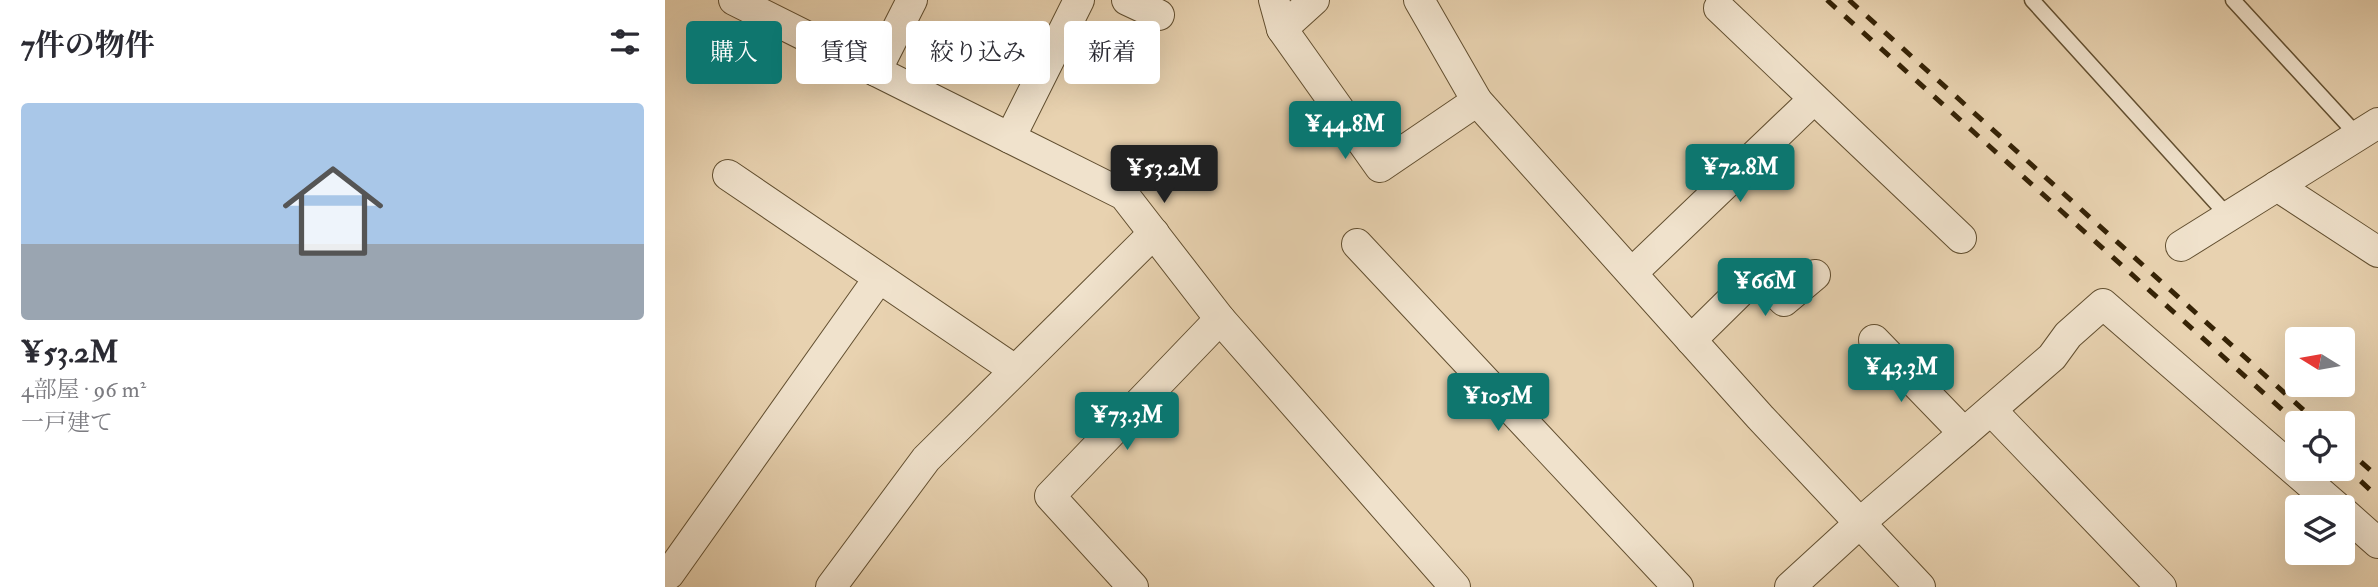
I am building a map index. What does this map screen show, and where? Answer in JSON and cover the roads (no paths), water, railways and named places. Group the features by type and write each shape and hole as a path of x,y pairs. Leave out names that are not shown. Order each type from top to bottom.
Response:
{"street":[{"path":"734,0 796,31"},
{"path":"892,39 912,0"},
{"path":"1010,138 1079,0"},
{"path":"1127,0 1159,15"},
{"path":"1274,0 1282,29 1380,167 1478,101"},
{"path":"1282,29 1314,0"},
{"path":"1419,0 1478,101 1761,417 1920,587"},
{"path":"1719,8 1961,238"},
{"path":"892,79 1124,195 1220,319 1455,587"},
{"path":"1632,273 1814,99"},
{"path":"2181,246 2368,130"},
{"path":"728,175 1015,370"},
{"path":"2277,186 2378,252"},
{"path":"831,587 926,459 1154,233"},
{"path":"1357,244 1678,587"},
{"path":"1691,340 1758,274 1784,301 1815,275"},
{"path":"665,572 669,574 879,278"},
{"path":"1790,587 2052,357 2068,335 2103,304 2323,495"},
{"path":"1133,587 1049,496 1220,319"},
{"path":"1874,340 1964,433"},
{"path":"1991,410 2161,587"},
{"path":"2355,522 2378,542"}],"lane":[{"path":"2032,0 2228,216"},
{"path":"2233,0 2368,130"}],"railway":[{"path":"1827,0 2285,412"},
{"path":"1849,0 2305,411"},
{"path":"2355,457 2378,477"},
{"path":"2355,476 2378,497"}]}
